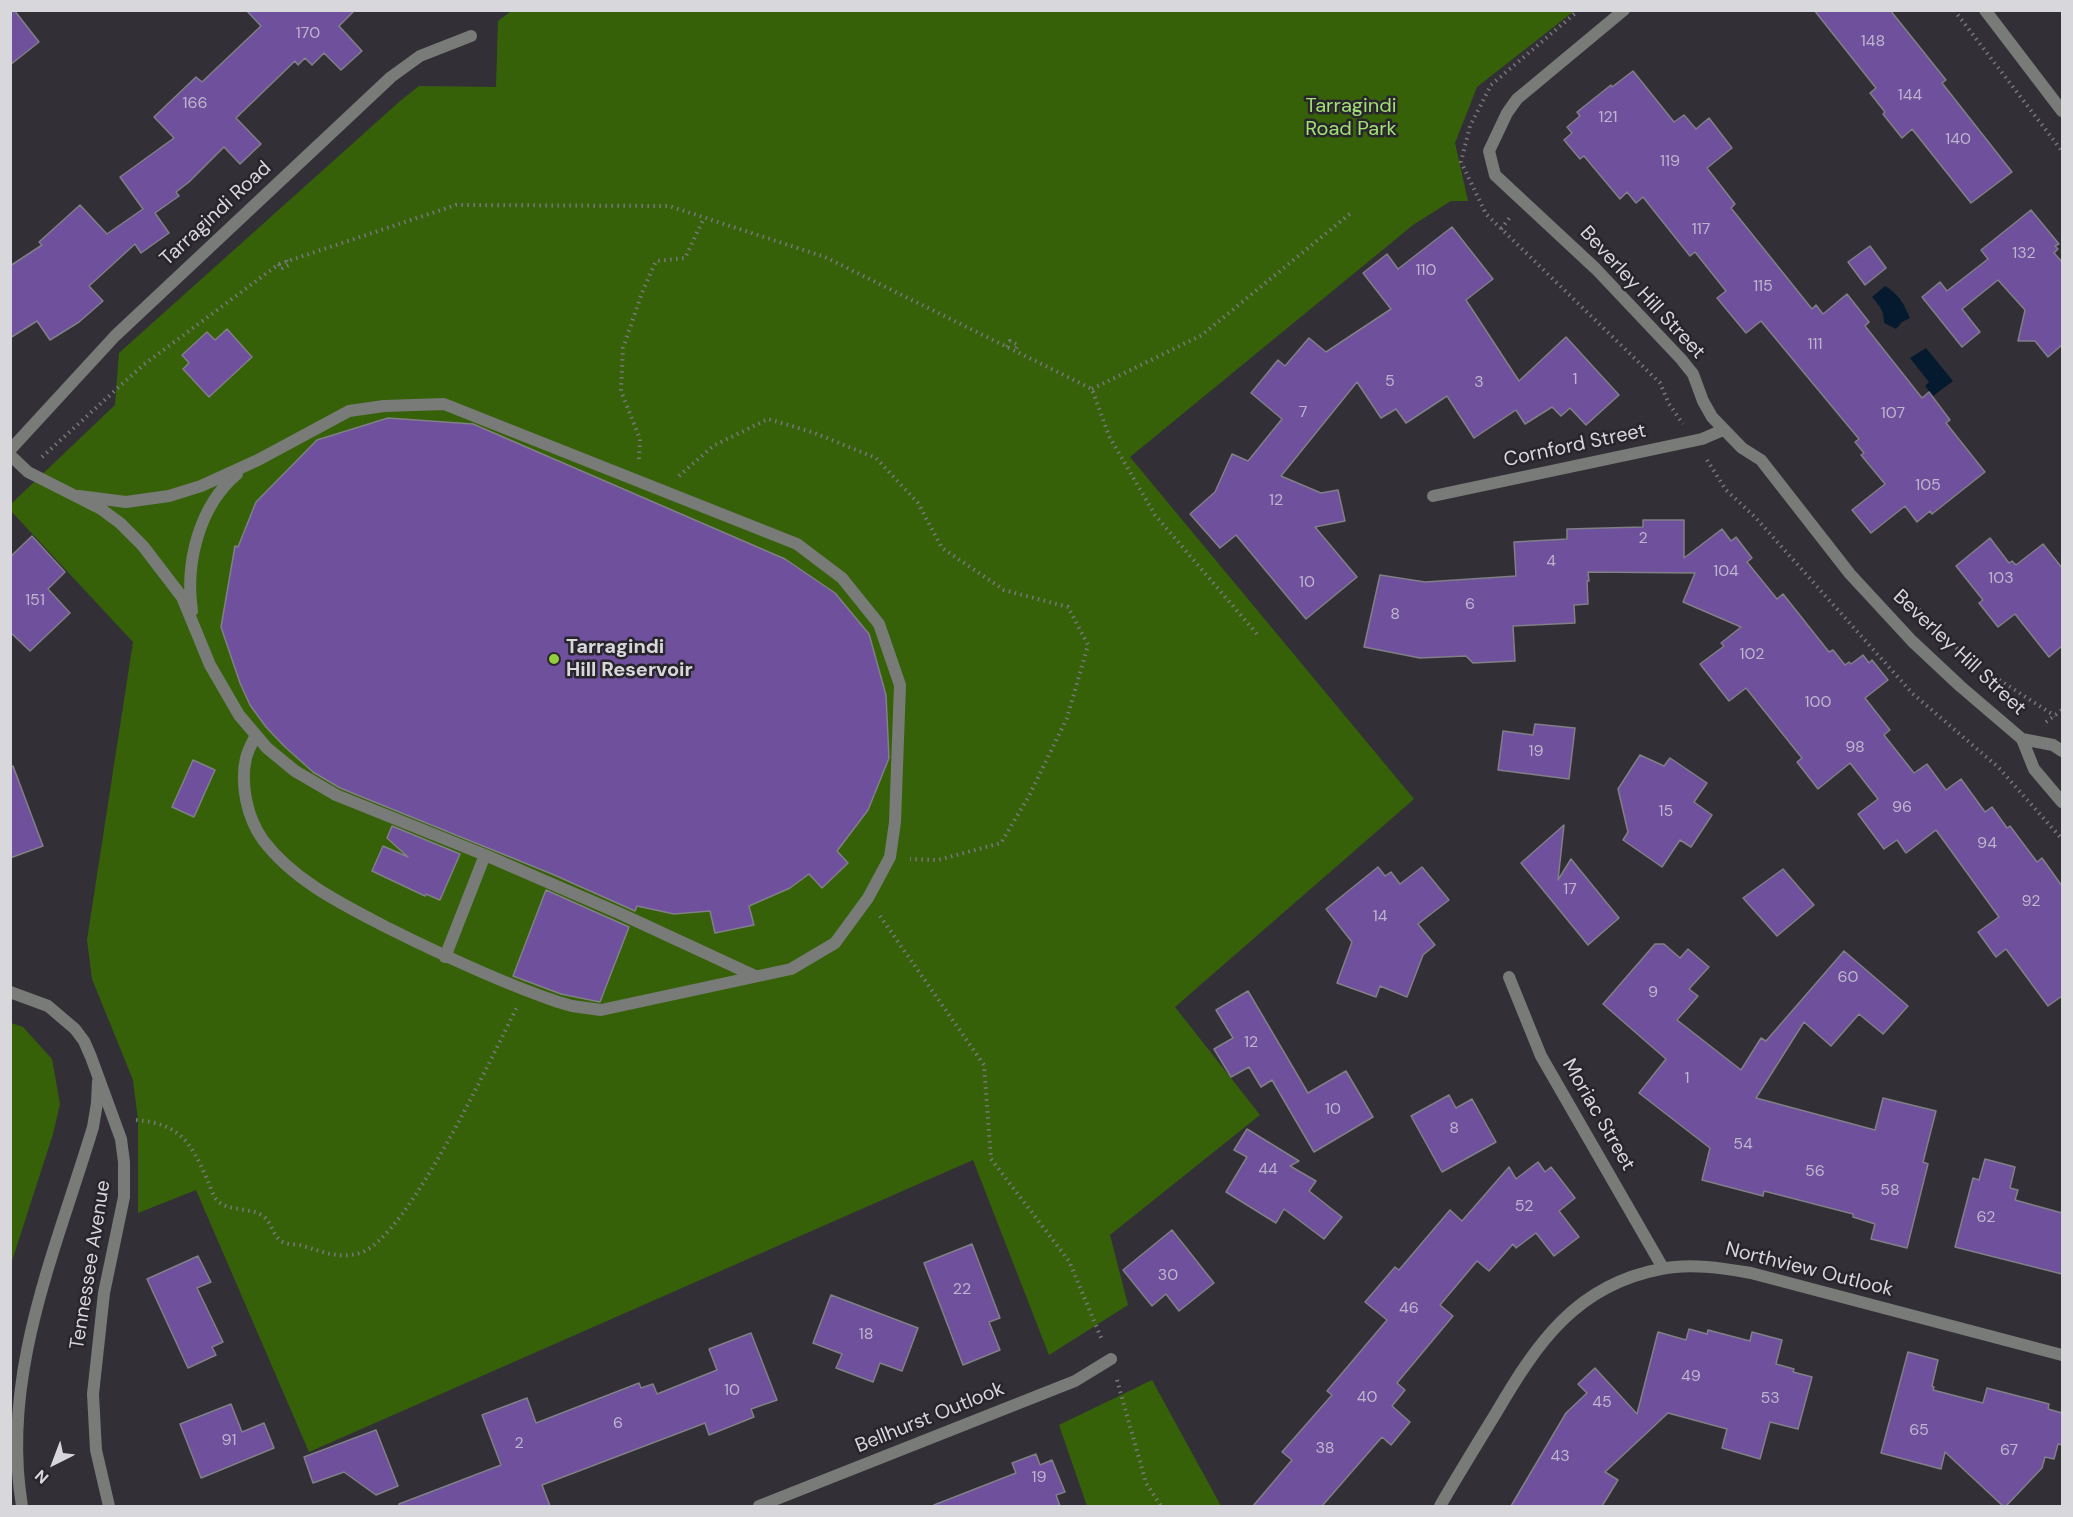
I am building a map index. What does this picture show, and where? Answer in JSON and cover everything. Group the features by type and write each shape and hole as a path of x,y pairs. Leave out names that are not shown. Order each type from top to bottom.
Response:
{"street":[{"name":"Beverley Hill Street","path":"1624,10 1517,99 1507,113 1489,151 1495,175 1596,269 1682,359 1693,374 1712,417 1723,430 1742,448 1761,460 1851,574 1912,641 2022,739 2034,769 2062,802"},
{"path":"1985,10 2062,111"},
{"name":"Tarragindi Road","path":"10,450 115,336 391,77 420,56 471,36"},
{"path":"79,496 126,501 155,499 201,486 258,460 349,411 384,406 444,404 797,544 842,578 879,624 900,685 895,822 890,857 868,898 835,943 791,969 601,1010 572,1006 549,999 446,957 341,903 300,877 277,857 262,839 249,815 243,777 246,756 255,737"},
{"name":"Cornford Street","path":"1433,496 1702,439 1723,430"},
{"path":"10,455 28,472 101,509 120,523 143,546 182,597 210,665 228,698 255,737 279,759 326,790 619,913 755,976"},
{"path":"195,628 191,607 191,573 195,544 200,530 226,485 258,460"},
{"name":"Beverley Hill Street","path":"2022,739 2053,745 2062,751"},
{"path":"446,957 485,855"},
{"name":"Moriac Street","path":"1509,976 1541,1056 1663,1268"},
{"path":"10,992 41,1002 62,1016 84,1041 98,1077"},
{"name":"Tennessee Avenue","path":"22,1506 16,1460 21,1374 42,1280 93,1127 98,1077"},
{"name":"Tennessee Avenue","path":"98,1077 117,1124 124,1162 124,1197 104,1293 93,1394 96,1450 108,1506"},
{"name":"Northview Outlook","path":"1440,1506 1523,1367 1550,1332 1584,1301 1624,1278 1663,1268 1707,1266 1751,1273 2062,1355"},
{"name":"Bellhurst Outlook","path":"759,1506 1075,1382 1111,1359"}],"path":[{"path":"1954,10 2062,151"},
{"path":"28,472 142,366 286,260 456,205 669,206 825,257 1092,388 1109,435 1155,515 1257,634"},
{"path":"1092,388 1203,335 1352,212"},
{"path":"638,466 640,439 621,391 622,348 656,261 685,258 704,218"},
{"path":"1500,229 1509,218"},
{"path":"674,481 713,446 768,419 812,432 876,458 918,503 942,548 1004,590 1068,607 1088,645 1067,718 1029,796 1001,843 938,860 908,858"},
{"path":"1711,466 1726,490 1755,517 1912,693 1998,767 2062,839"},
{"path":"1906,596 1967,659 2055,716 2062,710"},
{"path":"881,918 984,1065 991,1160 1069,1261 1096,1326"},
{"path":"138,1120 181,1134 193,1149 216,1199 226,1206 252,1211 264,1217 273,1232 284,1243 301,1245 332,1256 362,1252 384,1238 417,1194 449,1140 520,1000"},
{"path":"1121,1395 1146,1483 1161,1506"}],"green space":[{"name":"Tarragindi Road Park","path":"511,11 1574,11 1477,87 1455,143 1468,201 1451,201 1413,225 1130,457 1414,799 1175,1007 1260,1115 1110,1235 1128,1305 1049,1355 973,1160 309,1452 196,1190 138,1213 138,1120 133,1080 92,979 87,940 133,642 11,511 11,504 115,405 119,353 399,102 419,86 496,87 498,21"},
{"path":"11,1023 23,1027 52,1059 60,1104 53,1134 11,1264"},
{"path":"1152,1380 1221,1506 1087,1506 1059,1425"}],"water":[{"path":"1885,286 1901,300 1910,318 1896,329 1884,323 1881,309 1872,297"},
{"path":"1926,348 1953,381 1933,396 1925,386 1929,382 1910,358"}],"building":[{"path":"10,10 14,10 39,42 10,65"},
{"path":"246,10 355,10 339,26 362,51 341,70 324,53 312,65 305,58 298,65 295,61 236,118 261,144 240,164 224,147 176,192 179,196 155,213 169,233 141,253 135,244 89,286 103,301 79,322 50,340 37,321 10,338 10,266 42,245 39,242 80,205 107,234 143,209 120,177 174,138 154,117 196,77 202,82 261,26"},
{"path":"1814,10 1890,10 1946,80 1942,83 2012,172 1971,203 1912,129 1902,138 1870,93 1876,88"},
{"path":"1633,71 1674,122 1684,115 1696,129 1709,118 1732,148 1707,168 1735,204 1731,208 1812,309 1816,305 1823,314 1847,294 1869,322 1865,326 1922,398 1929,392 1950,420 1946,423 1985,472 1932,514 1930,511 1917,522 1905,506 1871,533 1852,510 1885,484 1861,455 1864,453 1855,442 1859,439 1761,321 1746,333 1717,298 1726,291 1695,252 1690,256 1643,197 1636,203 1627,192 1620,199 1584,156 1580,159 1564,140 1572,133 1567,127 1580,116 1577,112"},
{"path":"2031,210 2059,244 2055,246 2058,249 2054,253 2062,262 2062,345 2048,357 2035,341 2018,341 2025,310 1998,280 1962,309 1980,332 1962,347 1922,297 1940,282 1947,291 1988,259 1981,250"},
{"path":"1452,227 1493,279 1466,300 1519,381 1566,337 1619,395 1586,425 1570,408 1561,416 1552,407 1525,424 1516,410 1474,438 1447,396 1406,423 1396,409 1381,418 1357,382 1281,476 1321,493 1338,490 1345,521 1315,527 1357,577 1306,619 1236,535 1220,548 1190,514 1215,492 1232,454 1248,461 1282,419 1251,393 1278,360 1285,366 1309,338 1326,352 1391,309 1363,273 1387,254 1398,269"},
{"path":"1870,246 1886,268 1865,285 1848,262"},
{"path":"227,329 252,357 209,397 183,369 189,363 182,355 207,332 215,340"},
{"name":"Tarragindi Hill Reservoir","path":"388,418 473,424 785,559 835,593 869,634 886,695 889,758 868,810 837,851 848,863 822,888 809,874 790,888 749,906 754,925 715,933 710,911 674,914 637,906 635,911 552,874 340,788 313,772 284,746 250,705 221,627 235,546 238,547 256,502 317,440"},
{"path":"1643,520 1684,520 1684,558 1722,529 1731,541 1736,537 1752,558 1747,562 1777,599 1783,594 1829,652 1833,650 1845,665 1849,662 1851,664 1863,655 1869,663 1872,660 1888,680 1865,698 1890,730 1884,735 1914,773 1927,764 1946,790 1961,779 1985,812 1992,807 2007,828 2010,826 2037,862 2042,858 2062,886 2062,996 2048,1006 2006,949 1996,957 1978,932 1999,917 1936,830 1906,853 1897,840 1884,849 1858,814 1878,799 1850,763 1818,789 1797,762 1802,758 1746,688 1729,701 1700,664 1724,646 1721,643 1741,627 1683,602 1695,573 1588,572 1588,604 1574,605 1575,623 1513,626 1515,661 1473,663 1466,656 1420,658 1364,647 1380,575 1425,582 1516,576 1514,542 1567,539 1567,529 1643,527"},
{"path":"32,536 65,572 48,589 70,613 30,651 10,632 10,557"},
{"path":"1990,538 2009,563 2012,561 2016,565 2043,544 2062,568 2062,646 2049,657 2015,614 1998,627 1979,603 1983,600 1956,566"},
{"path":"1535,724 1575,728 1569,779 1498,770 1503,731 1533,735"},
{"path":"1640,755 1664,766 1670,758 1707,783 1694,802 1712,815 1691,847 1680,840 1662,867 1623,840 1628,832 1618,789"},
{"path":"193,760 215,770 194,817 172,807"},
{"path":"13,766 43,846 10,858 10,767"},
{"path":"1564,825 1558,880 1571,859 1619,918 1588,945 1521,863"},
{"path":"392,826 460,854 440,900 426,894 425,896 372,871 383,846 408,857 387,838"},
{"path":"1378,867 1385,876 1391,872 1400,884 1422,867 1449,900 1418,924 1435,945 1423,955 1407,997 1380,986 1376,997 1337,983 1352,942 1326,909"},
{"path":"1783,869 1814,905 1777,936 1743,898"},
{"path":"546,890 629,927 600,1002 561,994 513,976"},
{"path":"1655,944 1664,944 1680,958 1688,949 1709,967 1689,989 1698,996 1677,1020 1741,1070 1761,1038 1766,1041 1844,951 1908,1006 1883,1034 1859,1014 1831,1046 1804,1022 1756,1098 1875,1130 1883,1098 1936,1111 1923,1162 1928,1164 1907,1248 1871,1239 1875,1224 1853,1217 1853,1214 1764,1191 1763,1196 1702,1180 1710,1148 1639,1093 1666,1059 1603,1004"},
{"path":"1248,991 1308,1093 1346,1071 1373,1117 1314,1152 1272,1080 1261,1087 1249,1067 1231,1077 1214,1049 1233,1038 1216,1010"},
{"path":"1449,1095 1456,1108 1472,1099 1496,1142 1442,1172 1411,1116"},
{"path":"1247,1129 1299,1161 1290,1166 1316,1181 1309,1191 1342,1217 1324,1239 1284,1209 1276,1223 1226,1192 1247,1157 1234,1150"},
{"path":"1985,1159 2015,1167 2010,1188 2018,1190 2015,1200 2062,1213 2062,1274 1955,1247 1973,1178 1979,1180"},
{"path":"1538,1162 1545,1172 1551,1167 1575,1198 1559,1211 1579,1237 1554,1256 1536,1233 1516,1248 1513,1244 1489,1271 1477,1261 1440,1305 1453,1316 1397,1383 1405,1390 1392,1406 1410,1422 1391,1445 1382,1437 1322,1506 1253,1506 1292,1460 1282,1452 1332,1395 1327,1391 1387,1320 1365,1302 1395,1267 1399,1270 1450,1210 1462,1221 1509,1167 1516,1179"},
{"path":"1172,1230 1214,1283 1179,1311 1166,1294 1152,1306 1123,1270"},
{"path":"972,1244 1000,1318 989,1322 1000,1350 963,1365 924,1263"},
{"path":"198,1256 211,1282 197,1288 223,1342 212,1347 216,1355 188,1368 147,1279"},
{"path":"831,1295 918,1328 902,1371 880,1363 873,1382 836,1368 842,1354 813,1343"},
{"path":"1689,1329 1707,1334 1708,1330 1750,1341 1752,1332 1782,1340 1776,1364 1812,1377 1798,1429 1770,1422 1760,1459 1722,1448 1727,1429 1668,1413 1605,1472 1618,1480 1602,1506 1511,1506 1566,1413 1587,1393 1578,1384 1595,1368 1637,1414 1658,1332 1686,1340"},
{"path":"751,1333 777,1400 751,1409 754,1417 709,1435 705,1423 542,1485 550,1506 399,1506 399,1504 501,1465 482,1415 527,1398 536,1423 639,1383 641,1388 653,1384 657,1394 717,1370 709,1349"},
{"path":"1908,1352 1938,1360 1933,1390 1983,1403 1987,1388 2049,1404 2048,1409 2062,1413 2062,1445 2058,1444 2054,1459 2045,1457 2042,1468 2006,1506 2003,1506 1945,1452 1941,1469 1881,1453"},
{"path":"231,1404 242,1432 264,1423 274,1448 201,1478 180,1424"},
{"path":"376,1430 398,1486 376,1495 344,1472 313,1483 304,1457"},
{"path":"1036,1454 1040,1465 1052,1460 1065,1492 1056,1495 1060,1506 934,1506 1016,1473 1012,1463"}],"place":[{"name":"Tarragindi Hill Reservoir","path":"554,659"}]}
